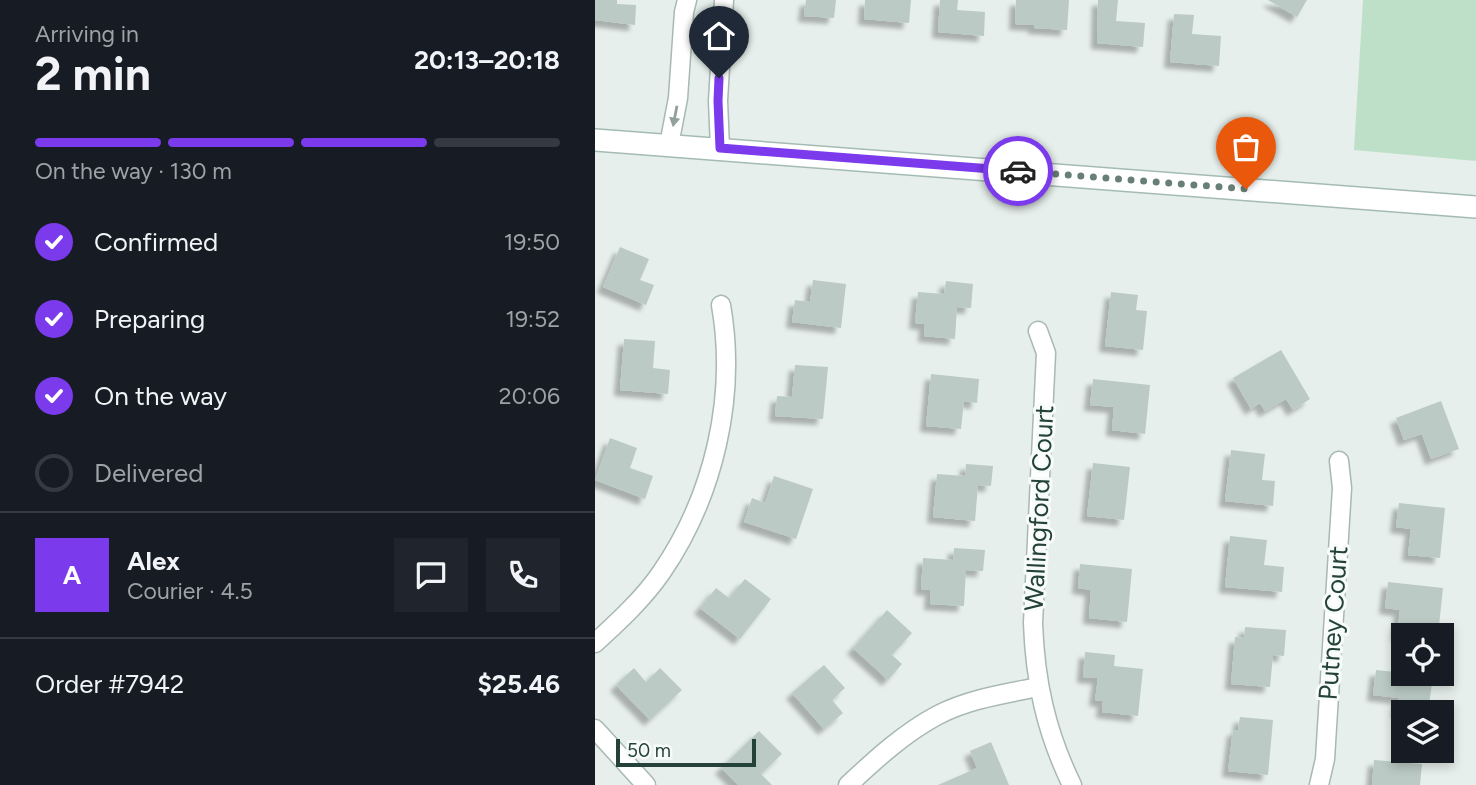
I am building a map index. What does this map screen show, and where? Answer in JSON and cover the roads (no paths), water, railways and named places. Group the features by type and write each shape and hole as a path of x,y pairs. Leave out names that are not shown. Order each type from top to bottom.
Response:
{"main road":[{"path":"595,140 1476,207"}],"street":[{"path":"669,145 678,98 687,0"},
{"path":"720,148 718,101 724,0"},
{"path":"595,643 660,575 683,538 701,498 713,463 723,416 726,335 721,304"},
{"name":"Wallingford Court","path":"1038,331 1046,354 1033,623 1038,687 1051,737 1072,785"},
{"name":"Putney Court","path":"1319,785 1325,759 1342,488 1339,461"},
{"path":"848,785 894,743 940,714 988,697 1038,687"},
{"path":"595,729 646,785"}]}
